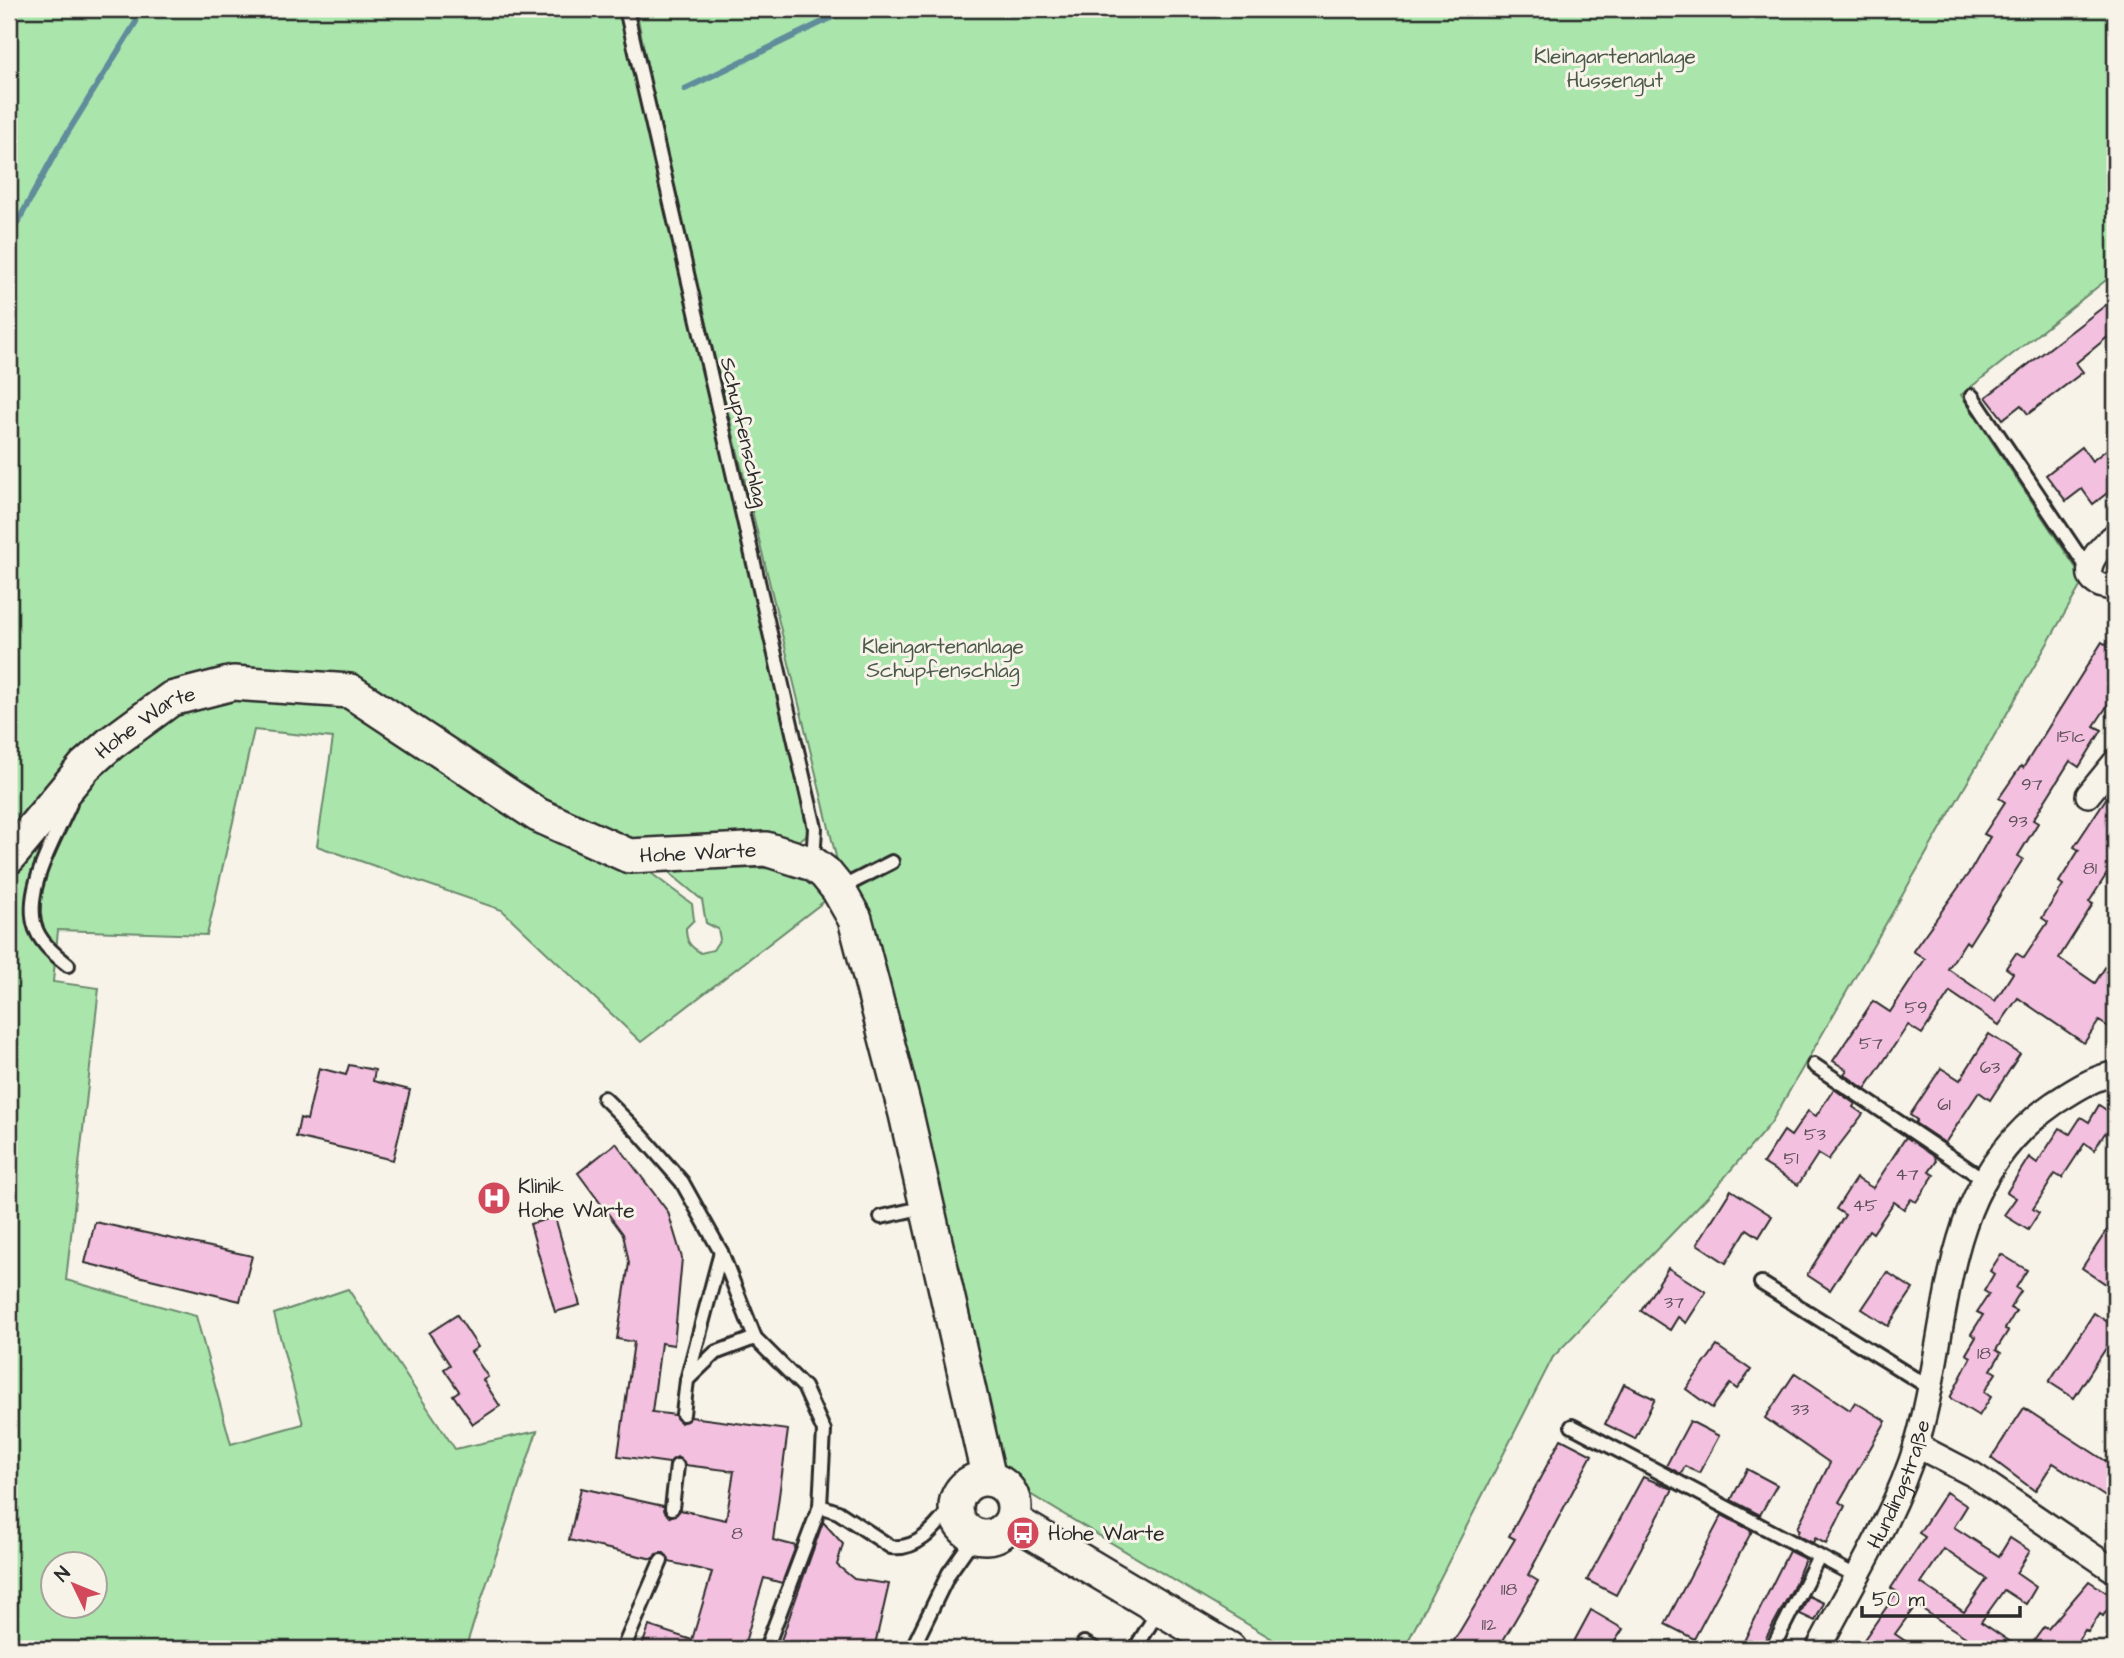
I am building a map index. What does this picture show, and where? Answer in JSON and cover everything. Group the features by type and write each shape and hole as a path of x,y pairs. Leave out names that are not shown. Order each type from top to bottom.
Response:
{"street":[{"path":"2115,535 2095,553 2089,564 2115,607"},
{"name":"Hohe Warte","path":"9,857 85,766 111,743 171,699 233,684 350,691 538,816 629,856 766,849 813,864 825,873 838,890 855,919 928,1207 989,1479"},
{"path":"2088,796 2115,762"},
{"name":"Hundingstraße","path":"1818,1649 1856,1576 1916,1445 1930,1388 1955,1250 1969,1207 1983,1179 2018,1132 2041,1112 2065,1096 2115,1074"},
{"path":"1916,1445 1974,1475 2115,1571"},
{"path":"989,1479 1002,1485 1012,1497 1012,1520 997,1535 975,1536 959,1522 957,1501 969,1484 989,1479"},
{"path":"1012,1520 1229,1649"}],"lane":[{"name":"Schupfenschlag","path":"626,9 815,828 813,864"},
{"path":"1972,396 2101,581"},
{"path":"68,965 48,949 34,925 33,893 85,766"},
{"path":"838,890 892,862"},
{"path":"1814,1065 1983,1179"},
{"path":"604,1098 682,1182 721,1252 755,1338 804,1387 824,1431 820,1506 766,1649"},
{"path":"881,1217 928,1207"},
{"path":"683,1414 687,1380 721,1252"},
{"path":"1762,1283 1930,1388"},
{"path":"687,1380 715,1353 755,1338"},
{"path":"1572,1426 1856,1576"},
{"path":"672,1508 677,1466"},
{"path":"820,1506 838,1511 891,1547 901,1548 911,1547 928,1533 957,1501"},
{"path":"912,1649 949,1573 975,1536"},
{"path":"1772,1649 1818,1558"},
{"path":"624,1649 661,1561"},
{"path":"1135,1649 1160,1608"}],"green space":[{"path":"9,9 619,9 811,832 797,842 632,845 543,805 361,678 234,674 9,834"},
{"path":"636,9 2115,9 2115,273 1961,395 2084,580 1771,1123 1712,1192 1553,1357 1404,1649 1289,1649 1028,1493 995,1480 839,869 662,140"},
{"path":"236,697 347,704 647,870 692,904 694,920 686,928 687,936 689,943 701,953 713,950 720,939 718,929 706,923 702,900 665,869 774,868 809,872 831,896 641,1042 502,910 317,846 333,738 254,730 207,935 58,930 53,982 99,988 66,1280 196,1316 231,1444 303,1424 274,1314 348,1289 455,1449 537,1431 465,1649 9,1649 9,873 115,752 180,707"}],"building":[{"path":"2115,298 2115,331 2076,363 2083,372 2028,414 2021,405 2003,419 1986,397"},
{"path":"2115,443 2115,487 2093,504 2082,489 2066,501 2046,475 2082,447 2092,461"},
{"path":"2102,642 2115,651 2115,694 2094,726 2102,730 2079,767 2070,761 2033,820 2038,823 2018,856 2023,859 1969,944 1966,941 1948,969 1995,1001 2013,973 2006,968 2016,953 2024,958 2048,922 2042,918 2063,885 2059,882 2079,850 2074,847 2115,785 2115,861 2089,902 2093,904 2059,958 2095,983 2115,952 2115,1031 2099,1021 2084,1043 2018,998 1999,1025 1950,992 1922,1034 1908,1025 1865,1089 1844,1074 1847,1070 1833,1061 1873,1001 1890,1012 1925,959 1913,951 1971,870 1990,837 1984,834 2005,802 1999,798 2021,766 2023,768"},
{"path":"1989,1034 2020,1054 1990,1100 1979,1092 1945,1143 1915,1123 1917,1120 1910,1115 1941,1068 1960,1080"},
{"path":"349,1065 375,1070 373,1081 410,1090 393,1160 296,1137 300,1118 307,1120 319,1068 346,1075"},
{"path":"1834,1089 1855,1104 1853,1107 1863,1114 1828,1160 1818,1154 1798,1185 1763,1163 1784,1131 1791,1136 1808,1111 1816,1116"},
{"path":"2099,1105 2115,1116 2115,1139 2105,1133 2094,1150 2085,1143 2062,1178 2055,1174 2033,1209 2039,1213 2028,1230 2004,1215 2016,1198 2007,1192 2029,1157 2037,1163 2060,1128 2070,1134 2081,1117 2089,1122"},
{"path":"1906,1137 1935,1157 1936,1162 1929,1172 1934,1175 1916,1202 1911,1199 1904,1209 1894,1202 1873,1233 1869,1230 1830,1290 1807,1275 1845,1215 1836,1209 1856,1178 1873,1188"},
{"path":"616,1143 668,1212 682,1258 674,1345 661,1343 652,1412 675,1415 681,1423 691,1417 788,1430 773,1540 796,1546 782,1583 764,1578 743,1649 641,1649 649,1626 692,1640 712,1572 669,1562 664,1553 656,1554 653,1559 569,1540 581,1488 663,1506 670,1517 680,1510 726,1520 734,1471 685,1465 677,1457 669,1463 618,1456 634,1342 617,1339 629,1263 623,1234 578,1173"},
{"path":"1731,1190 1772,1216 1759,1237 1747,1229 1726,1263 1697,1244"},
{"path":"555,1217 580,1305 555,1312 530,1224"},
{"path":"2115,1218 2115,1270 2106,1284 2082,1268"},
{"path":"95,1222 252,1256 240,1301 85,1263"},
{"path":"2001,1254 2027,1270 2016,1288 2021,1291 2010,1308 2016,1311 1996,1350 2001,1353 1991,1370 1996,1373 1984,1392 1991,1397 1979,1416 1950,1398 1971,1357 1966,1354 1976,1337 1971,1334 1983,1315 1977,1312 1989,1294 1984,1291 1994,1274 1990,1271"},
{"path":"1668,1268 1706,1292 1686,1323 1678,1317 1670,1330 1641,1311"},
{"path":"1887,1272 1913,1289 1888,1326 1862,1309"},
{"path":"2094,1313 2115,1327 2115,1334 2074,1398 2049,1382"},
{"path":"457,1315 478,1347 471,1352 488,1377 483,1380 500,1406 473,1424 453,1395 459,1391 444,1369 450,1365 429,1333"},
{"path":"1717,1346 1751,1370 1737,1389 1730,1384 1712,1408 1686,1389"},
{"path":"1795,1373 1850,1410 1855,1402 1886,1421 1839,1502 1845,1506 1826,1544 1815,1538 1813,1543 1797,1535 1797,1528 1830,1463 1765,1418"},
{"path":"1624,1384 1655,1399 1635,1439 1605,1424"},
{"path":"2024,1408 2115,1467 2115,1503 2053,1463 2035,1491 1991,1458"},
{"path":"1690,1421 1719,1436 1699,1473 1685,1466 1681,1474 1666,1466"},
{"path":"1561,1439 1592,1455 1528,1575 1538,1581 1498,1649 1449,1649 1515,1539 1509,1536"},
{"path":"1747,1469 1777,1485 1760,1515 1731,1500"},
{"path":"1643,1477 1673,1489 1616,1595 1587,1580"},
{"path":"1946,1492 1967,1506 1954,1527 1999,1556 2010,1538 2030,1551 2016,1573 2036,1587 2026,1604 2004,1590 1981,1622 2021,1649 1984,1649 1916,1605 1895,1634 1917,1649 1875,1649 1863,1641 1897,1592 1891,1588 1925,1537 1919,1533","holes":["1944,1549 1987,1579 1964,1612 1921,1583"]},
{"path":"1722,1515 1752,1531 1694,1639 1665,1624"},
{"path":"823,1522 843,1544 837,1565 854,1579 889,1584 874,1649 778,1649"},
{"path":"1789,1551 1805,1559 1793,1588 1760,1649 1740,1649"},
{"path":"2089,1581 2115,1598 2103,1616 2100,1614 2072,1649 2028,1649 2044,1627 2048,1629"},
{"path":"1809,1596 1824,1603 1815,1621 1800,1614"},
{"path":"1591,1610 1623,1629 1610,1649 1570,1649"}],"waterway":[{"path":"685,89 849,9"},
{"path":"9,238 57,150 136,22"}],"place":[{"name":"Klinik Hohe Warte","path":"494,1198"},
{"name":"Hohe Warte","path":"1023,1533"}],"park label":[{"name":"Kleingartenanlage Hussengut","path":"1615,68"},
{"name":"Kleingartenanlage Schupfenschlag","path":"943,658"}]}
